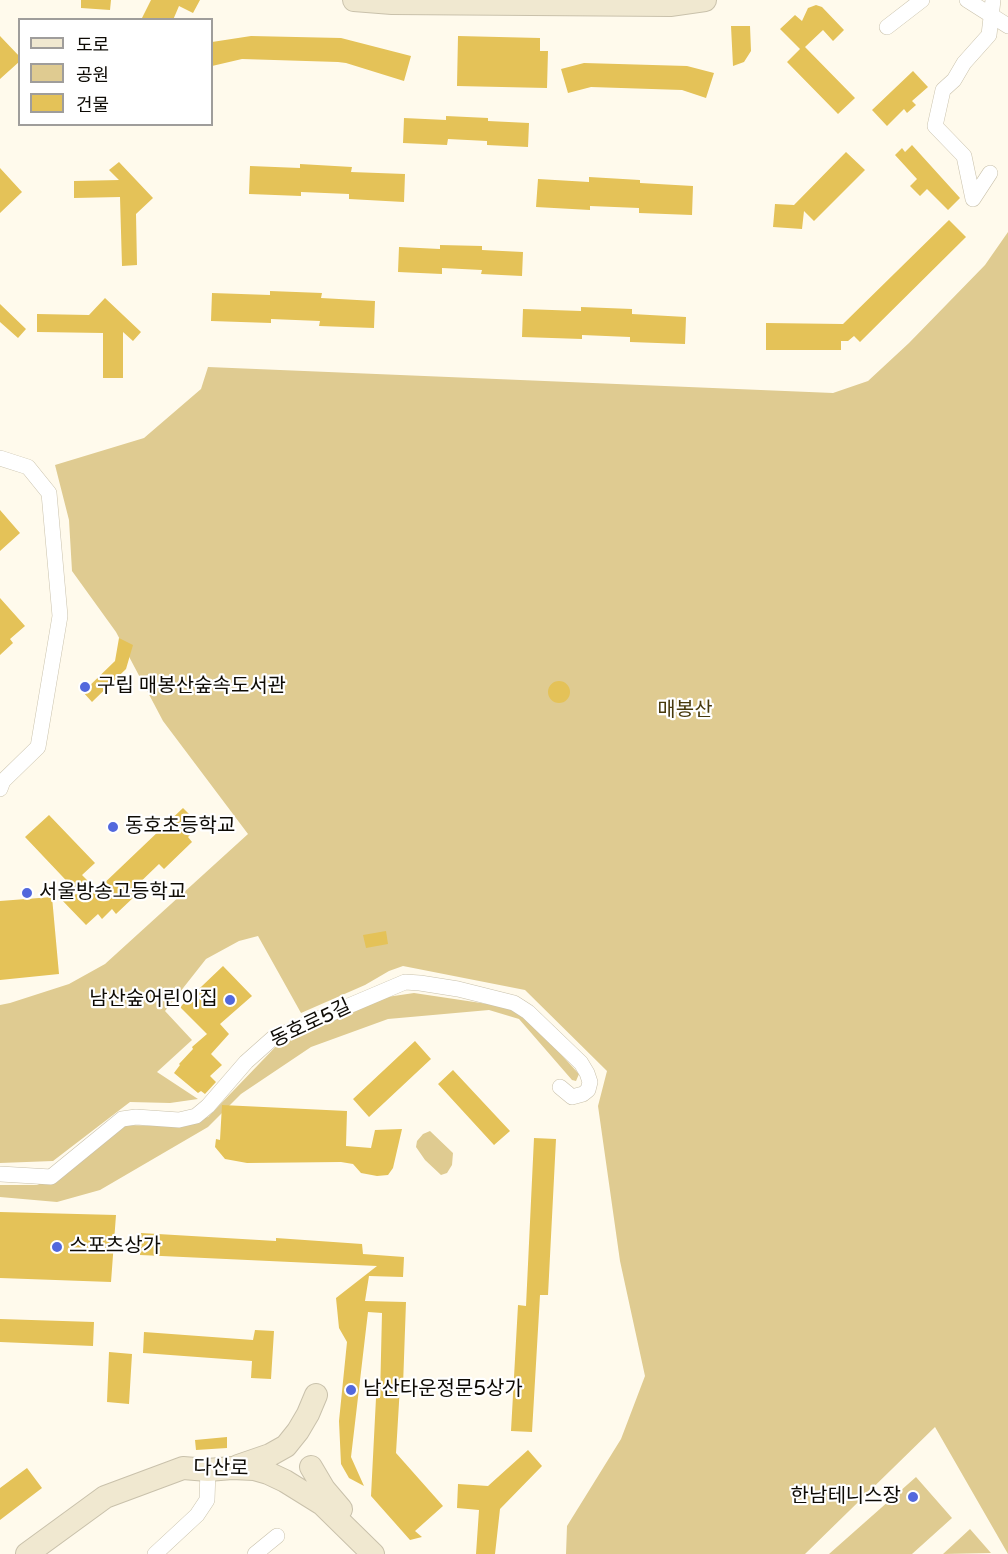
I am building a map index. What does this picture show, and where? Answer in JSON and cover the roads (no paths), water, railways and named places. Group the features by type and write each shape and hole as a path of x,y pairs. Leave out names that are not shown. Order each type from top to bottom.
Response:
{"main road":[{"path":"354,0 392,3 670,5 705,0"},
{"path":"232,1468 270,1455 286,1446 309,1414 316,1395"},
{"path":"311,1467 324,1489 351,1521 373,1554"},
{"name":"다산로","path":"27,1554 105,1497 183,1468 208,1470 232,1468 254,1469 285,1481 322,1504 373,1554"}],"street":[{"path":"887,27 922,0"},
{"path":"967,0 991,7 1008,26"},
{"path":"990,173 973,199 964,156 935,126 943,90 954,80 964,63 989,35 991,7"},
{"path":"0,458 28,467 49,493 60,616 38,747 3,781 0,789"},
{"name":"동호로5길","path":"0,1174 51,1177 122,1119 136,1117 179,1120 196,1116 208,1106 246,1062 273,1038 405,982 458,989 514,1003 528,1012 581,1064 590,1082 588,1090 572,1097 560,1087"},
{"path":"155,1554 198,1515 207,1500 208,1470"},
{"path":"255,1554 277,1536"}],"place":[{"name":"구립 매봉산숲속도서관","path":"85,687"},
{"name":"동호초등학교","path":"113,827"},
{"name":"서울방송고등학교","path":"27,893"},
{"name":"남산숲어린이집","path":"230,1000"},
{"name":"스포츠상가","path":"57,1247"},
{"name":"남산타운정문5상가","path":"351,1390"},
{"name":"한남테니스장","path":"913,1497"}],"park label":[{"name":"매봉산","path":"685,711"}]}
